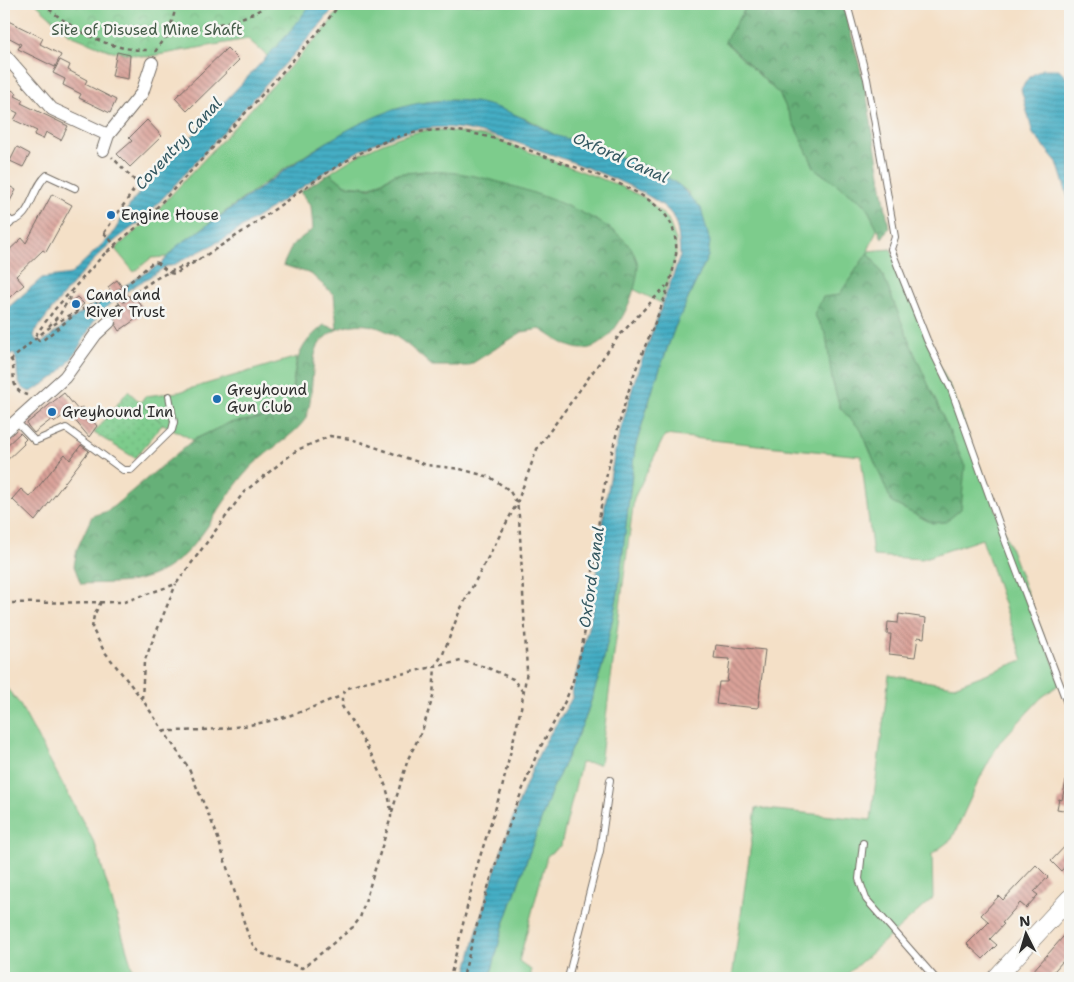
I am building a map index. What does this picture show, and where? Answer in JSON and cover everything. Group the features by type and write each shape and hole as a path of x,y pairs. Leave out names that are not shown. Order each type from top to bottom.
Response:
{"main road":[{"path":"996,978 1070,898"}],"street":[{"path":"4,54 52,108 108,136"},
{"path":"103,150 108,136 142,93 152,63"},
{"path":"4,432 73,368 107,319"}],"lane":[{"path":"847,4 867,79 895,237 891,249 927,340 952,389 1005,540 1070,711"},
{"path":"6,221 14,222 24,214 46,175 50,174 75,188"},
{"path":"15,420 35,441 66,428 123,470 132,470 172,430 174,422 168,396"},
{"path":"568,978 600,851 610,780"},
{"path":"863,843 859,879 866,898 935,978"}],"path":[{"path":"43,4 75,29 112,46 138,51 156,50"},
{"path":"152,63 156,50 165,38 177,4"},
{"path":"165,38 174,33 238,18 269,4"},
{"path":"340,4 319,31 143,222 106,252 55,309 35,336 40,341 43,340 78,312 137,279 152,263 156,262 170,273 175,274 192,265 374,146 408,133 445,130 490,137 609,181 645,198 668,219 676,240 676,256 641,352 616,438 603,494 588,616 576,670 570,690 536,755 512,816 483,900 463,978"},
{"path":"103,150 138,184 104,233 116,246 106,252"},
{"path":"107,319 158,278 203,257"},
{"path":"101,602 94,615 92,628 104,651 142,699 188,767 216,832 248,935 255,949 294,967 302,968 353,927 360,918 408,759 422,731 434,697 435,666 443,654 460,610 517,502 537,449 618,336 667,285"},
{"path":"4,366 41,334 60,314 74,290"},
{"path":"44,331 63,317 78,312"},
{"path":"4,361 11,358 13,383 21,394 30,396"},
{"path":"142,699 144,662 176,584 244,492 298,450 330,436 351,439 427,465 460,469 490,476 501,483 517,502 527,671 502,788 477,866 450,978"},
{"path":"4,603 124,602 176,584"},
{"path":"391,817 391,804 385,786 372,758 342,706 342,696 346,689 364,682 460,661 486,667 514,679 523,692"},
{"path":"163,730 224,728 268,721 295,714 342,696"}],"green space":[{"name":"Site of Disused Mine Shaft","path":"36,4 324,4 274,62 248,39 147,57 108,50 70,35"},
{"path":"343,4 748,4 725,42 780,95 816,169 865,204 878,227 868,251 891,249 927,340 951,389 1061,683 1041,698 999,743 979,780 952,839 932,854 933,898 843,978 732,978 756,808 871,820 889,675 954,686 1023,660 982,539 922,559 873,556 861,456 665,435 634,498 600,764 581,763 561,845 547,856 519,961 531,970 531,978 490,978 503,927 551,792 585,719 602,667 618,593 635,448 654,385 675,327 708,256 688,192 662,173 559,137 529,120 511,113 466,101 429,102 391,111 352,128 314,150 277,175 177,246 167,257 151,258 134,272 115,249 147,221 326,28"},
{"path":"748,4 843,4 865,86 889,228 882,238 865,204 815,169 780,95 725,41"},
{"path":"428,130 445,130 490,137 618,185 645,198 668,219 676,240 676,256 661,303 633,289 427,171 395,174 371,187 345,185 330,173 376,146 401,136"},
{"path":"427,171 469,175 531,192 580,212 618,235 631,249 638,265 634,289 629,303 615,329 606,339 595,346 584,349 567,345 540,329 522,332 468,366 432,366 400,339 377,327 350,325 336,330 324,338 316,351 309,407 304,421 293,433 250,468 188,551 173,564 155,574 134,581 81,584 74,566 77,549 92,516 108,511 193,440 229,423 261,418 289,407 297,362 305,344 324,325 337,329 334,295 311,274 283,265 293,244 313,229 311,206 300,192 330,173 345,185 371,188 395,174"},
{"path":"868,252 883,275 912,348 965,466 961,509 946,522 932,523 892,503 861,430 840,408 832,380 826,335 814,314 823,297 839,295"},
{"name":"Greyhound Gun Club","path":"297,357 289,407 261,418 229,423 193,440 163,424 140,403 145,396 179,392"},
{"path":"128,391 163,424 135,458 94,433"},
{"path":"4,685 19,703 95,844 132,967 133,978 4,978"}],"water":[{"path":"311,4 337,4 317,29 142,221 111,244 84,271 36,330 34,336 36,340 43,342 79,314 163,262 177,246 312,151 360,124 385,113 411,105 438,101 475,102 500,108 559,136 655,170 679,185 701,208 710,242 708,256 675,327 654,385 635,448 618,593 602,667 585,719 551,792 503,927 490,978 465,978 479,922 515,812 541,750 573,696 572,690 591,616 605,505 616,446 635,379 680,256 679,240 672,215 660,204 640,191 585,167 528,146 458,128 436,127 408,131 377,142 348,157 226,238 171,266 167,266 121,295 98,316 67,365 50,380 30,392 24,389 18,381 14,354 4,357 4,311 42,278 71,274 112,235 133,200 289,33"},
{"path":"1043,69 1059,69 1070,82 1070,204 1057,162 1033,134 1021,89 1029,77"}],"building":[{"path":"4,19 43,38 40,44 61,55 55,67 18,49 21,44 4,35"},
{"path":"227,48 239,60 187,111 175,98"},
{"path":"117,52 130,55 128,79 112,76"},
{"path":"60,60 70,65 68,70 87,80 85,84 116,100 110,113 79,98 81,94 63,85 65,79 53,73"},
{"path":"4,86 17,93 15,96 23,100 21,103 68,126 61,140 46,132 43,139 34,135 37,131 14,120 18,113 4,106"},
{"path":"147,120 162,136 130,167 117,154 132,141 129,138"},
{"path":"17,147 30,154 23,167 10,161"},
{"path":"4,183 16,190 4,212"},
{"path":"52,194 72,205 46,252 43,250 16,276 24,285 4,302 4,255 22,238 26,243"},
{"path":"117,280 132,301 136,298 146,312 119,331 116,326 115,317 124,310 108,287"},
{"name":"Canal and River Trust","path":"77,297 84,304 76,311 69,303"},
{"name":"Greyhound Inn","path":"64,393 78,410 82,407 97,426 89,437 68,412 55,422 52,419 34,433 28,426 27,423"},
{"path":"20,433 26,439 23,442 24,444 4,463 4,448"},
{"path":"81,445 89,451 35,521 12,499 21,489 30,497 65,454 70,460"},
{"path":"899,614 926,618 924,638 918,637 915,657 889,654 891,634 887,634 888,622 898,623"},
{"path":"716,645 765,650 758,708 716,704 719,682 727,682 730,659 714,658"},
{"path":"1066,781 1070,782 1069,811 1057,809 1059,799 1062,800"},
{"path":"1070,841 1070,861 1061,871 1051,861"},
{"path":"1036,865 1048,877 1034,892 1038,895 1026,908 1020,903 1002,923 1004,924 990,939 997,945 983,959 967,944 989,922 981,915 999,896 1003,900"},
{"path":"1070,929 1070,953 1048,978 1038,978 1032,972"}],"place":[{"name":"Engine House","path":"111,215"},
{"name":"Canal and River Trust","path":"76,304"},
{"name":"Greyhound Gun Club","path":"217,399"},
{"name":"Greyhound Inn","path":"52,412"}],"water label":[{"name":"Coventry Canal","path":"178,143"},
{"name":"Oxford Canal","path":"621,157"},
{"name":"Oxford Canal","path":"591,577"}]}
